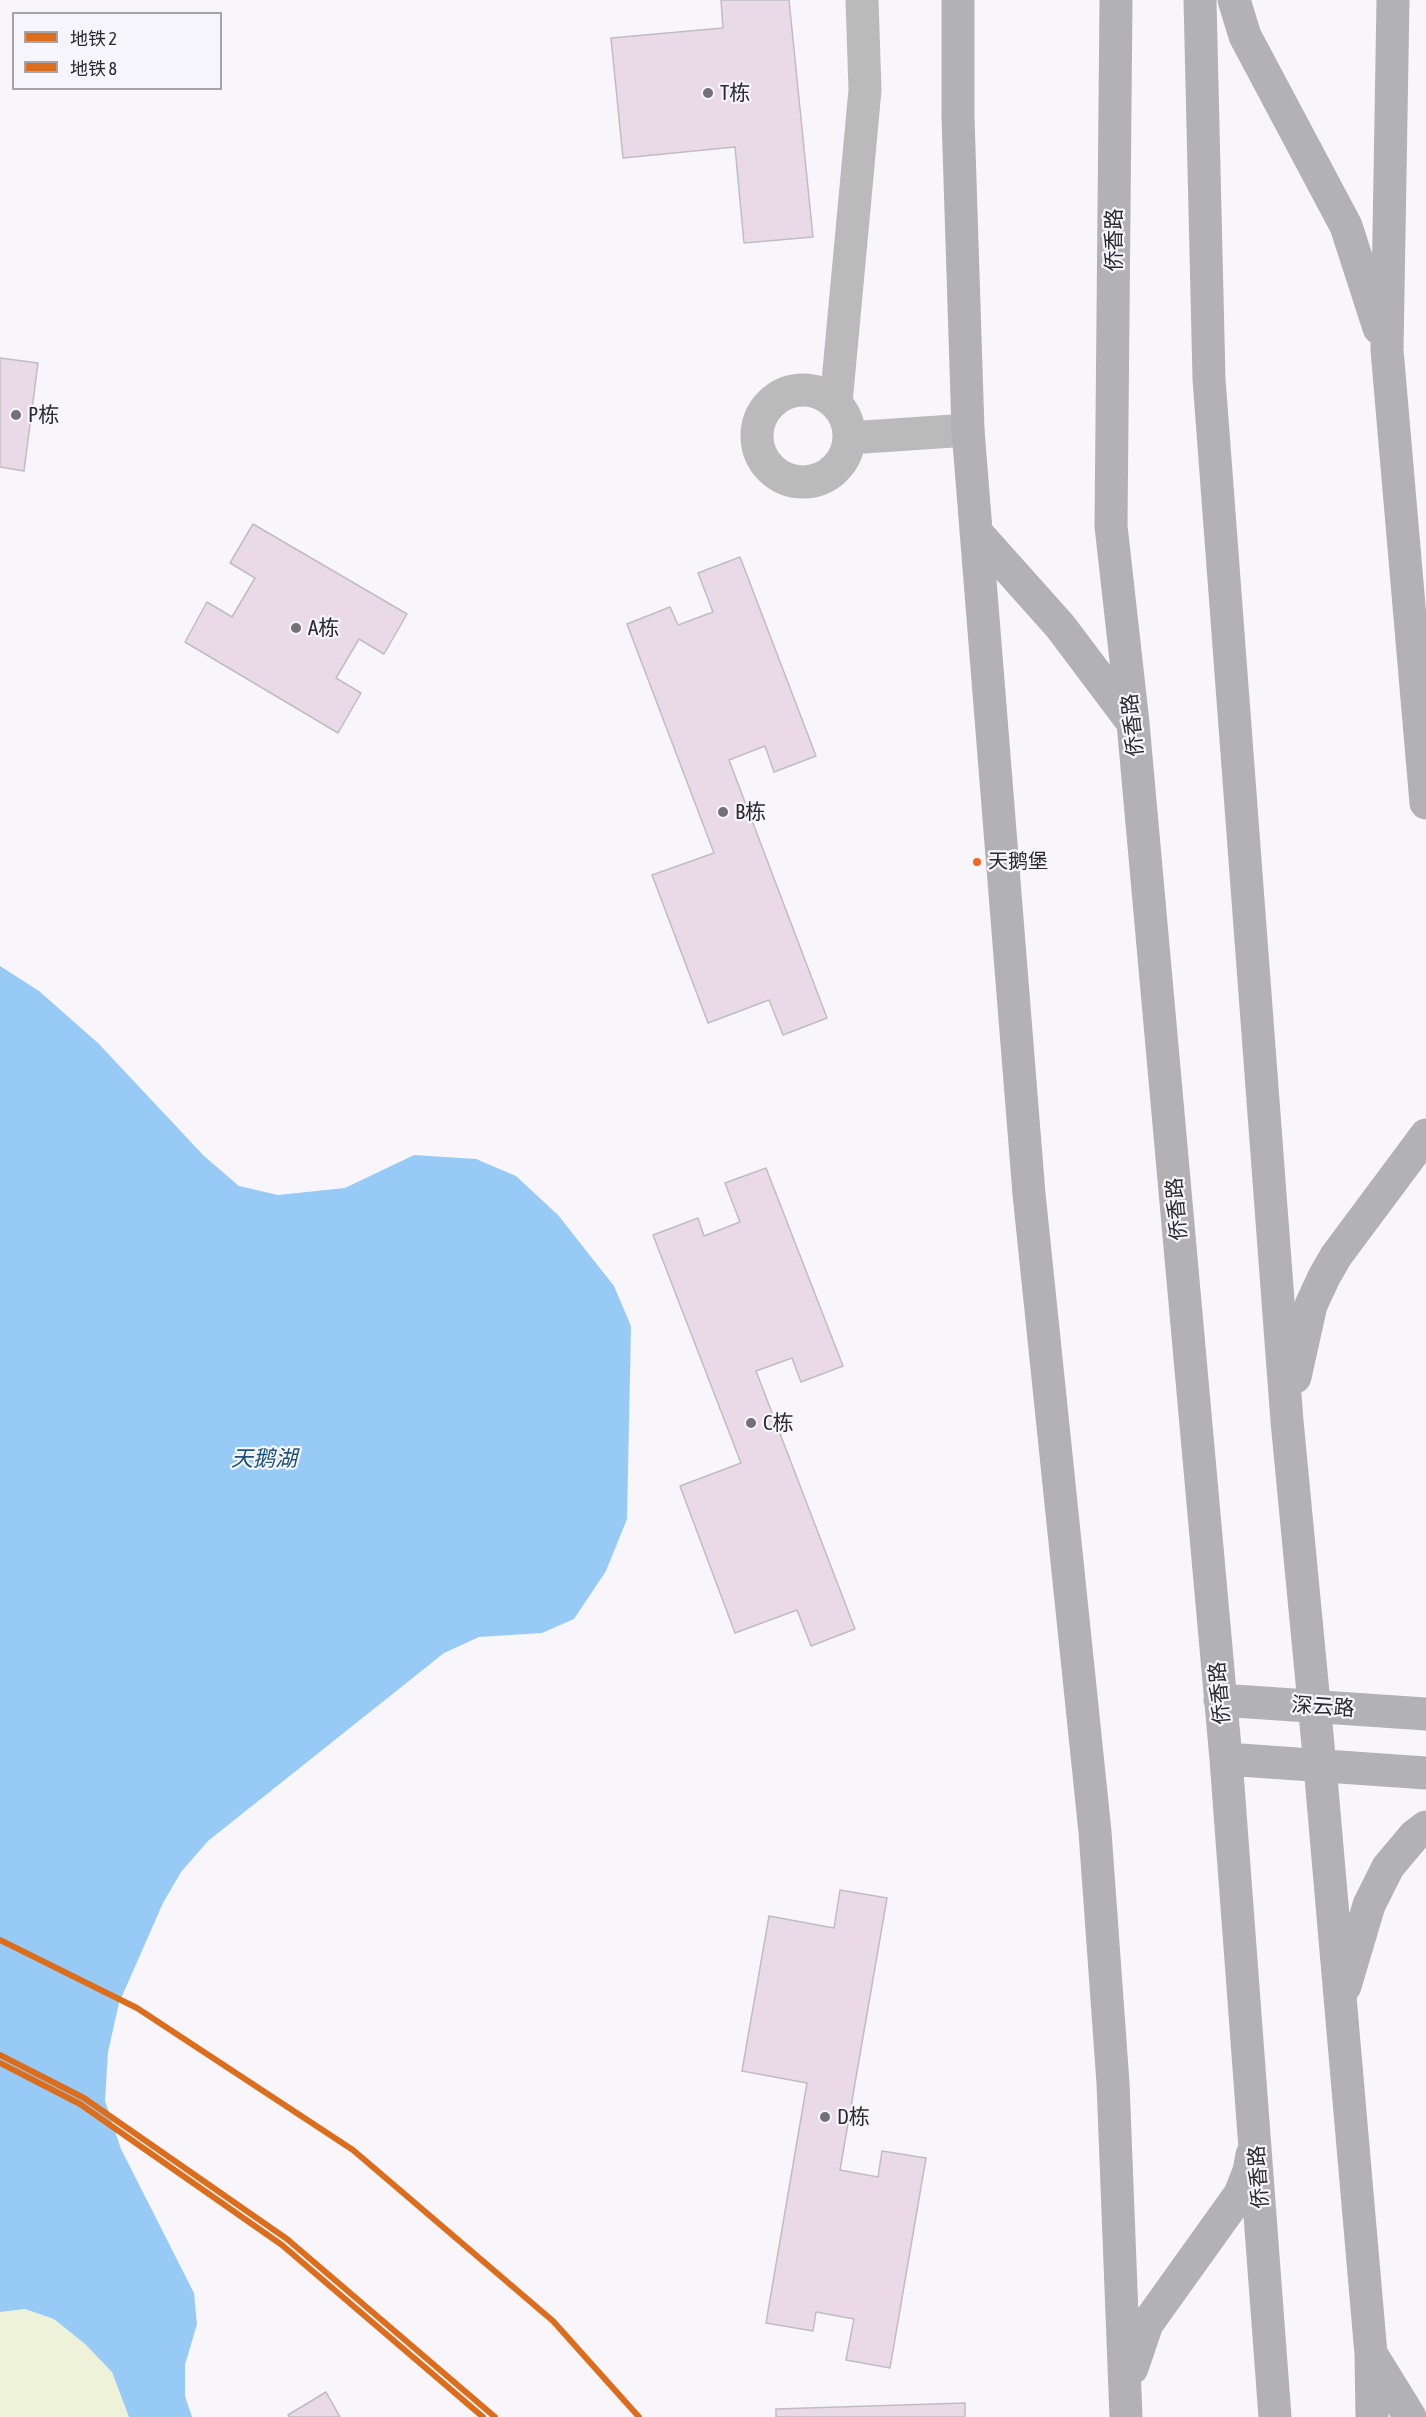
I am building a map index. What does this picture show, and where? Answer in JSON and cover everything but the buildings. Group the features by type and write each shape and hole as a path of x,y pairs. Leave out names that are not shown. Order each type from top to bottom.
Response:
{"main road":[{"path":"958,0 958,117 968,430 1029,1194 1095,1832 1113,2083 1126,2403"},
{"name":"侨香路","path":"1116,0 1111,526 1133,723 1226,1758 1256,2132 1275,2417"},
{"path":"1200,0 1209,379 1287,1420 1320,1766 1371,2354 1372,2417"},
{"path":"1234,0 1245,36 1346,226 1387,350"},
{"path":"1394,0 1387,350 1426,803"},
{"path":"976,532 1060,626 1133,723"},
{"path":"1287,1420 1303,1334 1311,1305 1324,1277 1336,1256 1426,1135"},
{"name":"深云路","path":"1220,1700 1426,1714"},
{"path":"1226,1758 1426,1773"},
{"path":"1339,2005 1374,1896 1388,1867 1414,1836 1426,1827"},
{"path":"1126,2403 1138,2346 1147,2324 1240,2194 1249,2171 1256,2132"},
{"path":"1371,2354 1410,2417"}],"lane":[{"path":"836,403 865,90 861,0"},
{"path":"794,390 810,390 823,394 836,403 845,417 849,438 846,454 840,464 828,475 818,480 801,483 786,479 768,467 760,454 756,435 759,420 768,405 781,394 794,390"},
{"path":"849,438 968,430"}],"green space":[{"path":"25,2309 54,2319 85,2344 112,2372 129,2417 0,2417 0,2312"}],"water":[{"name":"天鹅湖","path":"0,966 39,991 98,1043 204,1156 239,1186 278,1195 345,1188 414,1155 476,1159 516,1176 558,1215 614,1286 631,1326 627,1519 606,1571 574,1619 542,1633 479,1637 444,1653 208,1841 181,1872 163,1903 119,2003 108,2052 105,2101 121,2149 194,2293 197,2324 185,2365 185,2396 192,2417 129,2417 112,2372 85,2344 54,2319 25,2309 0,2312"}],"metro line":[{"name":"2","path":"0,1940 137,2008 353,2150 553,2321 639,2417"},
{"name":"2","path":"0,2055 84,2098 287,2239 495,2417"},
{"name":"8","path":"0,2063 80,2104 282,2245 483,2417"}],"place":[{"name":"T栋","path":"708,93"},
{"name":"P栋","path":"16,415"},
{"name":"A栋","path":"296,628"},
{"name":"B栋","path":"723,812"},
{"name":"天鹅堡","path":"977,862"},
{"name":"C栋","path":"751,1423"},
{"name":"D栋","path":"825,2117"}]}
